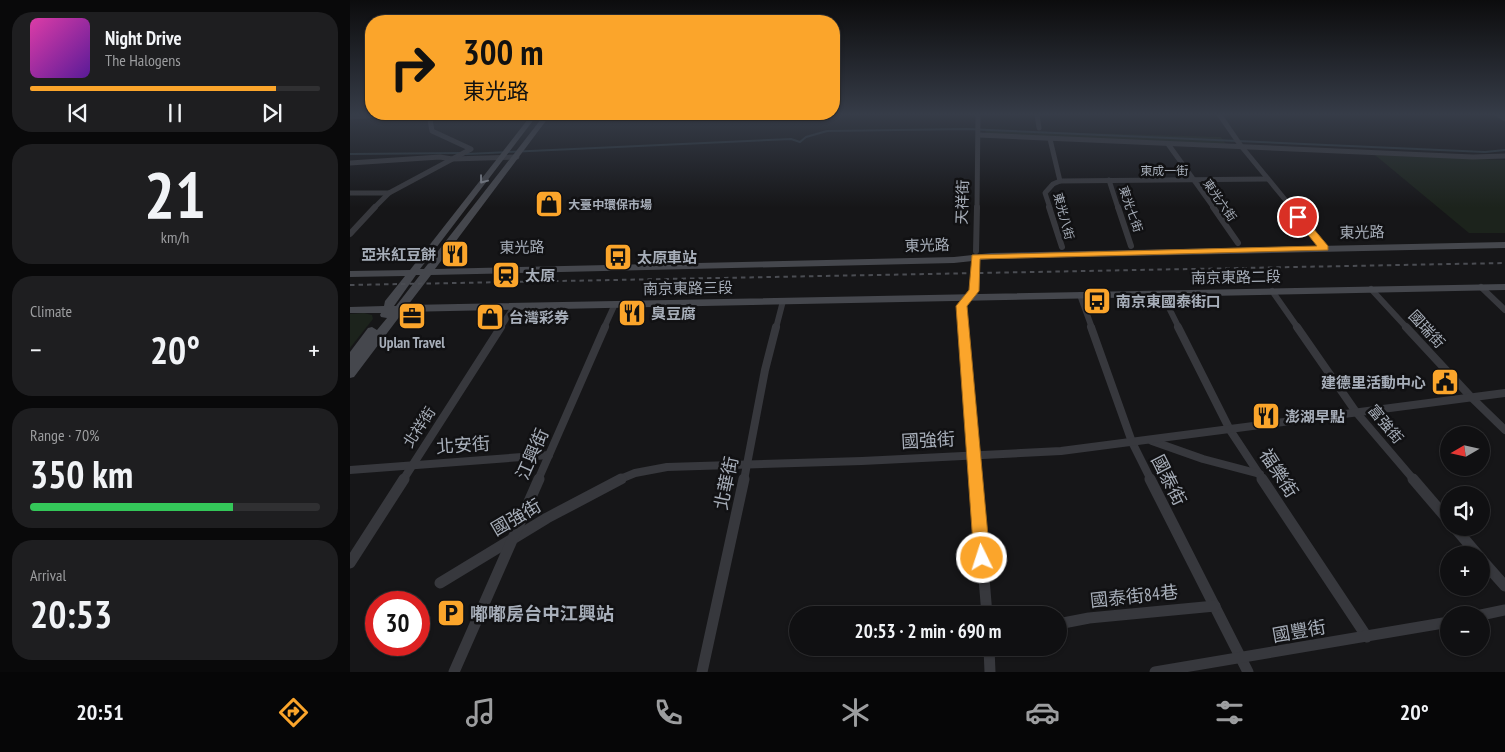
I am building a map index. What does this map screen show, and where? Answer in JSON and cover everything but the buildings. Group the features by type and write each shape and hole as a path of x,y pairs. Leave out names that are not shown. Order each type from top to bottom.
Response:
{"street":[{"path":"350,234 389,193 471,149 463,145"},
{"path":"425,268 510,145"},
{"path":"350,374 394,309 425,268 525,145"},
{"name":"天祥街","path":"979,145 974,291 961,306 986,606"},
{"name":"東光八街","path":"1052,145 1060,181 1053,184 1046,193 1062,247"},
{"name":"東光六街","path":"1169,145 1238,243"},
{"path":"1218,145 1473,157 1505,156"},
{"path":"1242,146 1322,245"},
{"path":"350,163 440,157 452,159 517,157"},
{"name":"東成一街","path":"1060,181 1268,179"},
{"name":"東光七街","path":"1109,180 1131,246"},
{"path":"350,194 389,193"},
{"name":"東光路","path":"975,254 1505,238"},
{"name":"東光路","path":"350,267 739,265 954,260 975,254 1062,247 1238,243 1322,245 1505,244"},
{"name":"東光路","path":"350,274 425,268"},
{"name":"南京東路二段","path":"967,297 1505,286"},
{"path":"1481,287 1505,310"},
{"name":"國瑞街","path":"1371,289 1470,397 1505,430"},
{"name":"富強街","path":"1272,291 1356,412 1440,510"},
{"name":"福樂街","path":"1162,294 1230,430 1367,637"},
{"name":"國泰街","path":"1080,295 1132,442 1248,672"},
{"name":"南京東路三段","path":"350,310 967,297"},
{"name":"北華街","path":"702,672 747,465 765,370 783,301"},
{"name":"江興街","path":"454,672 616,304"},
{"name":"北祥街","path":"350,563 514,308"},
{"path":"350,360 394,309"},
{"name":"國強街","path":"440,583 547,518 635,473 667,467 862,461 1061,451 1505,393"},
{"path":"1150,440 1203,459 1260,474"},
{"name":"北安街","path":"350,470 549,455"},
{"path":"1462,536 1470,546"},
{"path":"1490,569 1505,586"},
{"name":"國泰街84巷","path":"1067,622 1089,618 1215,606"},
{"path":"1490,613 1505,610"},
{"name":"國豐街","path":"1156,672 1440,624"},
{"path":"989,656 990,672"}],"shaded area":[{"path":"1375,155 1505,160 1505,233 1469,233"},
{"path":"364,313 372,315 373,319 350,348 350,314"}],"waterway":[{"path":"466,154 653,145"},
{"path":"1335,145 1485,152 1505,150"},
{"path":"350,154 461,153"}],"railway":[{"path":"350,285 1505,263"}],"place":[{"name":"大臺中環保市場","path":"549,204"},
{"name":"亞米紅豆餅","path":"455,254"},
{"name":"太原車站","path":"618,257"},
{"name":"太原","path":"506,275"},
{"name":"南京東國泰街口","path":"1097,301"},
{"name":"臭豆腐","path":"632,313"},
{"name":"Uplan Travel","path":"412,316"},
{"name":"台灣彩券","path":"490,317"},
{"name":"建德里活動中心","path":"1445,382"},
{"name":"澎湖早點","path":"1266,416"},
{"name":"嘟嘟房台中江興站","path":"451,613"}],"route":[{"path":"982,558 967,358 961,306 974,291 975,257 1325,248 1298,217"}]}
